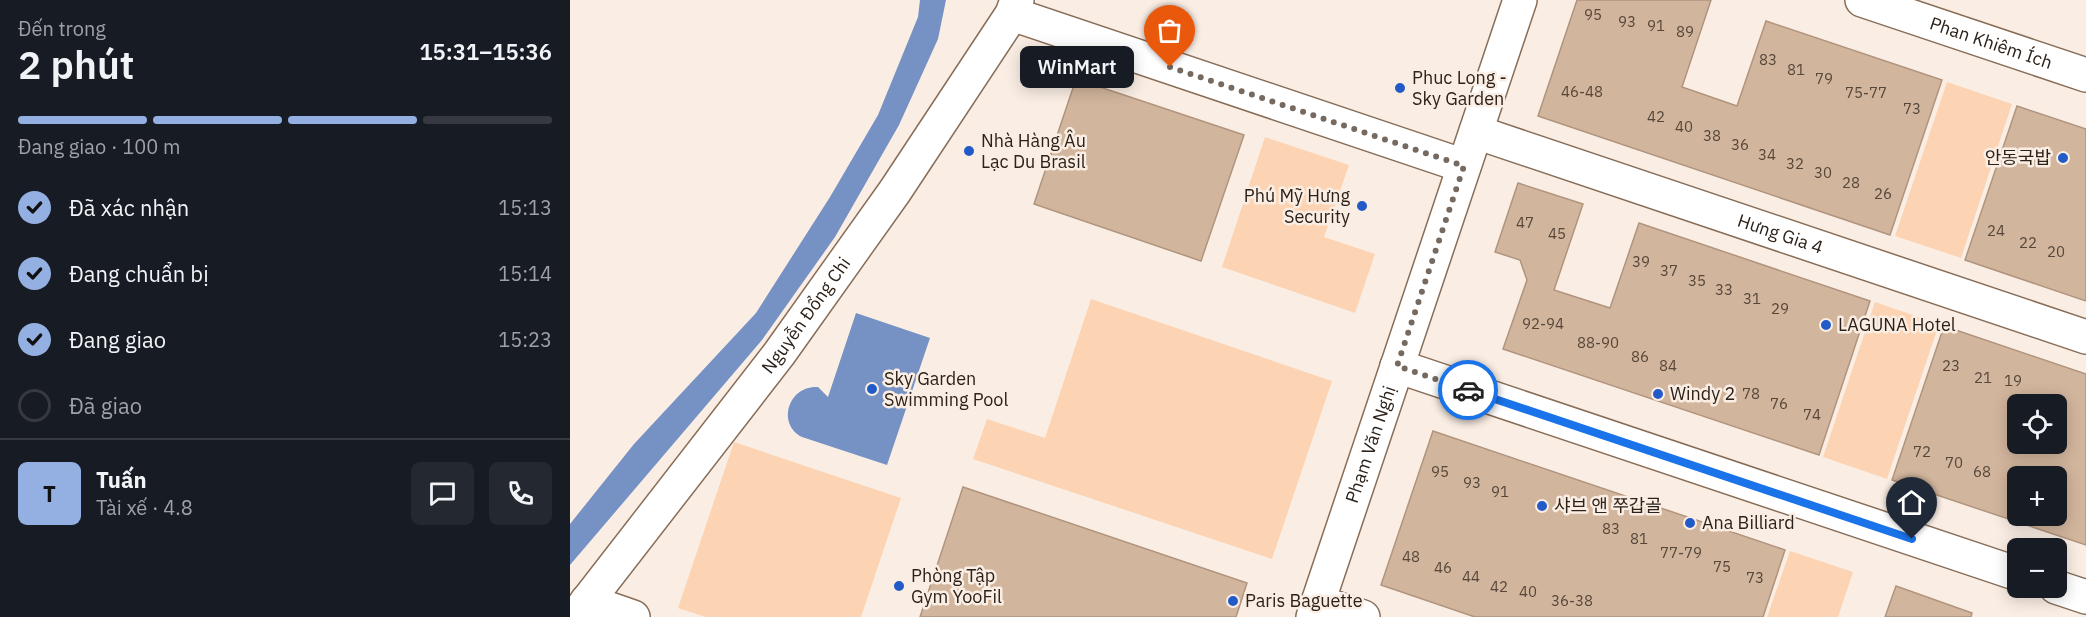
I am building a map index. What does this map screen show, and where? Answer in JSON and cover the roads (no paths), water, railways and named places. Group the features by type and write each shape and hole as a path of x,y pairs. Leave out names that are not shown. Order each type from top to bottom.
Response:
{"street":[{"name":"Phạm Văn Nghị","path":"1315,609 1520,0"},
{"name":"Phan Khiêm Ích","path":"1862,0 2086,75"},
{"path":"1014,7 1464,166"},
{"name":"Nguyễn Đổng Chi","path":"581,609 778,354 896,191 1014,7"},
{"name":"Hưng Gia 4","path":"1476,132 2086,337"},
{"path":"1397,366 2007,570"},
{"path":"2067,591 2086,597"},
{"path":"581,609 633,617"},
{"path":"1315,609 1363,617"}],"water":[{"path":"920,0 946,0 938,39 899,125 835,237 762,340 570,565 570,524 634,444 756,313 830,197 878,115 918,17"},
{"name":"Sky Garden Swimming Pool","path":"856,313 930,338 887,465 802,437 789,423 789,406 800,392 818,387 828,397"}],"place":[{"name":"WinMart","path":"1170,67"},
{"name":"Phuc Long - Sky Garden","path":"1400,88"},
{"name":"Nhà Hàng Âu Lạc Du Brasil","path":"969,151"},
{"name":"안동국밥","path":"2063,158"},
{"name":"Phú Mỹ Hưng Security","path":"1362,206"},
{"name":"LAGUNA Hotel","path":"1826,325"},
{"name":"Sky Garden Swimming Pool","path":"872,389"},
{"name":"Windy 2","path":"1658,394"},
{"name":"샤브 앤 쭈갑골","path":"1542,506"},
{"name":"Ana Billiard","path":"1690,523"},
{"name":"Phòng Tập Gym YooFil","path":"899,586"},
{"name":"Paris Baguette","path":"1233,601"}]}
